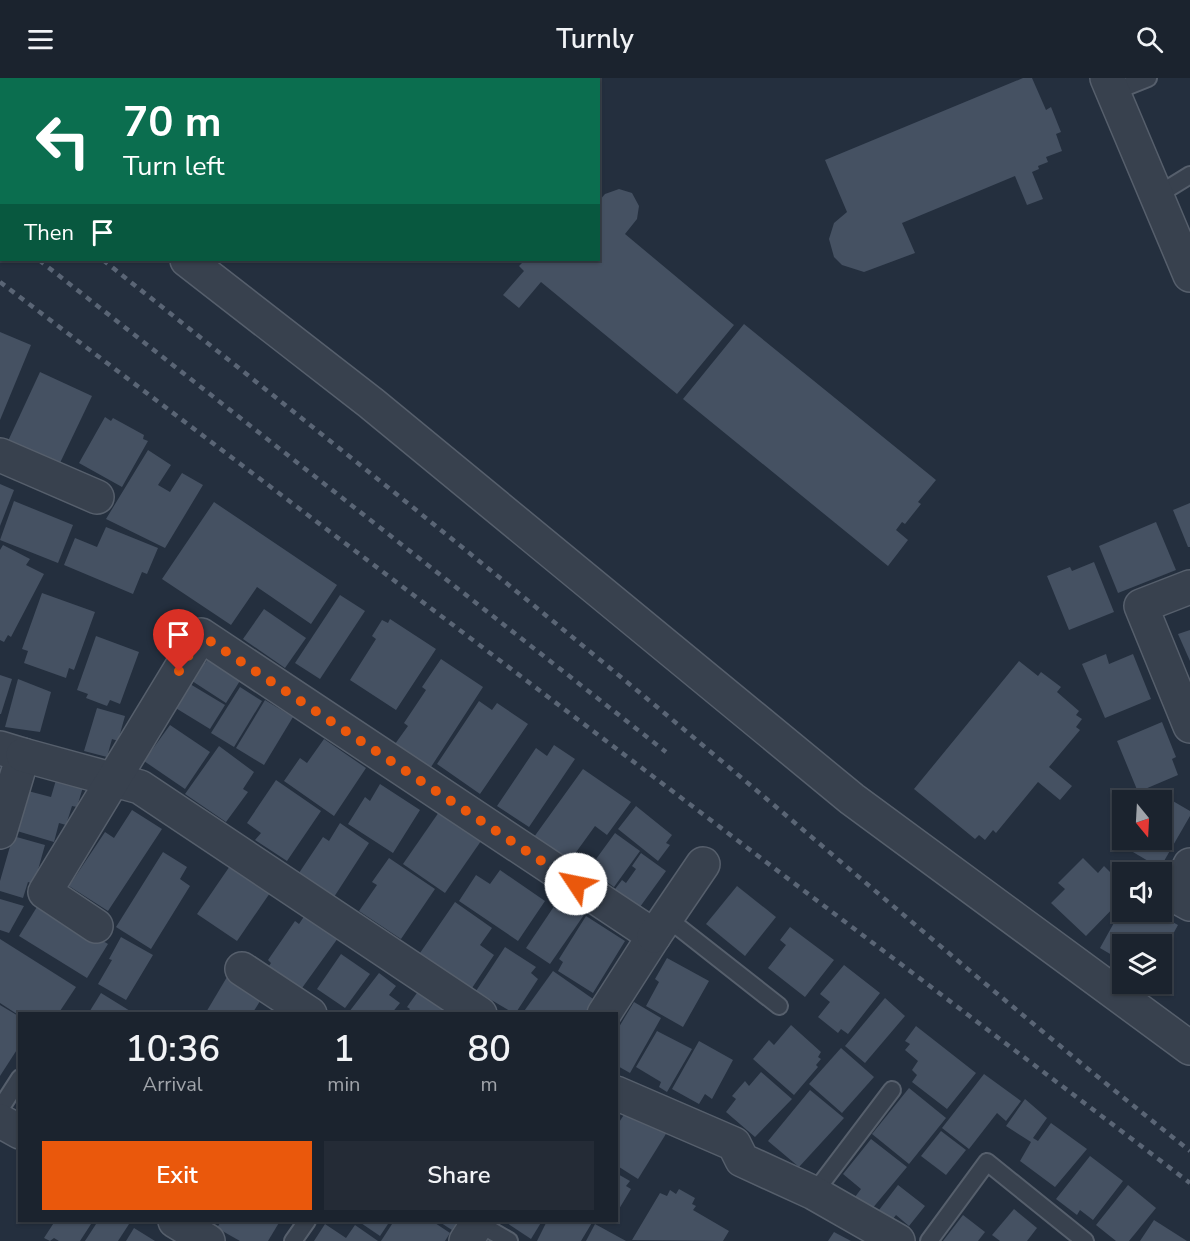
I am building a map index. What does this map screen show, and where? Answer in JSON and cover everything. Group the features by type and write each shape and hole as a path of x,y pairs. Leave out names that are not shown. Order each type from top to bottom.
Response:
{"street":[{"path":"1110,85 1190,275"},
{"path":"188,261 371,403 852,799 1190,1048"},
{"path":"0,455 97,497"},
{"path":"1190,587 1141,606 1190,726"},
{"path":"96,926 45,892 201,635 661,927"},
{"path":"0,832 11,752 140,787 477,1012"},
{"path":"605,1012 703,864"},
{"path":"1190,865 1179,888 1181,899 1190,904"},
{"path":"242,969 307,1012"},
{"path":"618,1094 734,1144 742,1160 814,1193 898,1241"},
{"path":"0,1121 18,1131"},
{"path":"177,1222 208,1241"}],"lane":[{"path":"1110,85 1148,78"},
{"path":"1156,196 1190,176"},
{"path":"661,927 779,1006"},
{"path":"0,1109 18,1081"},
{"path":"814,1193 892,1090"},
{"path":"929,1241 987,1162 1085,1241"},
{"path":"293,1241 306,1222"},
{"path":"475,1228 509,1241"}],"building":[{"path":"1023,78 1032,78 1046,110 1051,107 1061,132 1056,134 1062,151 1046,157 1048,162 1038,166 1039,169 1032,172 1043,199 1027,205 1015,176 902,223 915,253 864,272 842,265 834,257 829,239 834,223 847,212 825,160"},
{"path":"619,189 632,193 639,206 637,219 625,234 734,325 677,394 541,282 519,308 503,295 524,271 519,266 522,261 600,261 600,200 605,194"},
{"path":"744,324 936,480 918,502 921,504 905,524 902,522 896,530 908,540 888,566 683,399"},
{"path":"0,332 31,345 0,420"},
{"path":"40,372 92,396 59,465 8,441"},
{"path":"105,417 111,421 113,418 144,435 143,439 148,441 122,487 79,463"},
{"path":"148,450 171,465 158,485 170,492 182,473 203,485 165,548 106,519"},
{"path":"0,484 14,490 0,526"},
{"path":"14,501 73,525 58,563 0,540"},
{"path":"214,502 337,585 311,624 257,587 231,625 162,579"},
{"path":"1190,503 1190,547 1188,547 1173,510"},
{"path":"1156,522 1176,570 1118,593 1099,546"},
{"path":"106,527 158,548 147,574 142,572 133,594 64,565 75,538 97,547"},
{"path":"3,545 30,559 26,565 44,574 11,637 8,635 4,642 0,640 0,550"},
{"path":"1094,562 1114,612 1069,630 1047,576 1070,567 1072,571"},
{"path":"42,593 95,612 74,670 69,668 66,678 24,663 28,651 22,649"},
{"path":"340,595 365,611 320,679 295,663"},
{"path":"264,609 306,638 285,668 243,639"},
{"path":"390,619 436,649 396,710 350,680 376,639 372,636 382,620 388,623"},
{"path":"1190,630 1190,661 1178,634"},
{"path":"96,636 139,652 120,704 110,700 107,706 86,698 88,694 77,690"},
{"path":"1106,654 1109,664 1133,654 1151,699 1105,718 1082,664"},
{"path":"209,658 243,676 226,703 189,679 200,660 205,663"},
{"path":"441,659 483,687 431,767 395,744 408,726 404,723 426,690 422,687"},
{"path":"1019,661 1038,676 1041,672 1061,687 1057,692 1079,711 1076,715 1082,719 1076,727 1080,730 1049,767 1072,786 1060,800 1038,782 996,833 993,830 985,840 979,835 975,839 914,789"},
{"path":"0,675 12,679 1,714 0,714"},
{"path":"18,679 51,692 40,732 5,727"},
{"path":"190,684 225,705 210,729 174,707"},
{"path":"240,687 262,701 234,747 211,733"},
{"path":"265,700 293,717 264,765 236,748"},
{"path":"479,701 492,710 497,703 528,724 480,794 437,764"},
{"path":"97,708 125,716 118,741 112,739 107,757 84,751"},
{"path":"1162,722 1176,757 1172,759 1178,775 1143,790 1137,790 1117,741"},
{"path":"170,725 210,752 185,789 144,761"},
{"path":"324,739 366,768 334,816 284,781 300,758 307,763"},
{"path":"554,745 575,759 529,827 497,806 536,748 547,756"},
{"path":"219,746 254,772 243,789 248,792 226,822 185,794"},
{"path":"583,769 631,802 607,835 595,826 569,862 534,837"},
{"path":"56,780 83,787 77,807 72,806 66,825 59,823 54,842 17,831 28,791 51,797"},
{"path":"276,780 321,811 287,861 255,840 261,833 247,823"},
{"path":"380,784 420,810 393,853 348,824 365,797 370,801"},
{"path":"1172,801 1190,811 1190,816 1172,847"},
{"path":"636,806 672,835 666,843 670,845 658,861 618,829"},
{"path":"132,810 162,829 108,911 69,886 105,832 114,838"},
{"path":"439,812 481,841 445,893 403,864"},
{"path":"340,823 369,843 334,897 299,873 323,837 329,841"},
{"path":"615,833 640,851 614,887 604,880 606,877 591,866"},
{"path":"13,836 45,845 34,884 28,882 23,898 0,891 0,881"},
{"path":"1130,850 1170,850 1163,862 1150,862"},
{"path":"163,852 187,867 180,879 190,886 151,949 116,927"},
{"path":"641,853 666,871 637,911 612,893 622,880 626,883 636,869 632,866"},
{"path":"389,858 435,889 401,939 359,911 377,885 372,882"},
{"path":"1083,858 1098,873 1104,866 1112,874 1112,909 1086,936 1051,903 1065,889 1058,883"},
{"path":"232,863 272,890 237,941 197,914"},
{"path":"500,870 545,901 518,941 459,901 476,875 490,884"},
{"path":"737,886 776,917 745,956 706,924"},
{"path":"561,896 586,912 550,964 526,948"},
{"path":"0,899 24,906 9,933 0,930"},
{"path":"40,902 108,944 87,978 19,936"},
{"path":"455,902 492,928 480,945 494,955 472,988 420,953"},
{"path":"305,915 338,938 302,988 269,966 271,963 268,960 295,921 299,924"},
{"path":"586,916 625,941 593,993 558,971 563,962 559,959"},
{"path":"1114,922 1172,922 1178,925 1172,936 1172,934 1112,934 1112,955 1100,948"},
{"path":"790,927 834,960 805,997 768,968 786,945 780,940"},
{"path":"121,937 153,955 126,1000 98,984 112,960 109,959"},
{"path":"0,939 76,987 59,1012 18,1012 18,1015 0,1003"},
{"path":"505,947 536,967 531,973 538,979 516,1012 512,1012 476,991"},
{"path":"341,954 370,974 345,1008 317,989"},
{"path":"667,958 709,981 683,1027 646,1006 659,982 655,979"},
{"path":"844,965 880,993 848,1034 841,1029 838,1033 818,1017 830,1002 820,994"},
{"path":"553,971 596,1001 588,1012 523,1012"},
{"path":"379,973 396,986 389,995 400,1003 393,1012 349,1012"},
{"path":"227,977 262,998 253,1012 206,1012"},
{"path":"419,990 449,1012 408,1012 410,1009 407,1007"},
{"path":"101,993 132,1012 89,1012"},
{"path":"885,998 905,1016 865,1063 845,1046"},
{"path":"634,1002 661,1018 630,1073 618,1066 618,1029"},
{"path":"0,1005 18,1016 18,1048 0,1076"},
{"path":"791,1025 821,1052 818,1057 821,1059 816,1065 818,1067 794,1095 753,1059 769,1040 774,1045"},
{"path":"916,1026 976,1073 947,1109 912,1082 917,1075 912,1070 918,1061 905,1050 910,1044 905,1041"},
{"path":"657,1031 692,1049 667,1092 659,1087 661,1082 636,1067"},
{"path":"699,1041 733,1060 712,1099 705,1094 699,1104 672,1089"},
{"path":"841,1048 874,1077 842,1113 809,1084"},
{"path":"761,1072 792,1099 755,1137 726,1112 736,1099 732,1096 745,1081 749,1086"},
{"path":"984,1074 1021,1101 1006,1121 997,1113 969,1149 942,1128"},
{"path":"909,1088 946,1118 909,1164 872,1134"},
{"path":"810,1090 844,1118 799,1167 768,1141"},
{"path":"1025,1099 1047,1118 1033,1138 1038,1141 1051,1123 1087,1149 1055,1187 1020,1161 1031,1142 1006,1126"},
{"path":"627,1110 669,1129 638,1179 618,1166 618,1124"},
{"path":"941,1131 966,1150 946,1175 921,1156"},
{"path":"871,1139 907,1167 871,1210 855,1197 861,1189 843,1174"},
{"path":"1090,1156 1123,1181 1093,1220 1080,1210 1077,1215 1056,1199"},
{"path":"618,1174 630,1181 626,1186 631,1189 618,1211"},
{"path":"898,1185 925,1206 909,1226 896,1215 892,1220 879,1210"},
{"path":"1128,1185 1156,1208 1129,1241 1116,1241 1096,1225"},
{"path":"679,1189 695,1198 692,1204 696,1206 693,1210 729,1231 723,1241 632,1240 660,1193 667,1196 670,1190 676,1194"},
{"path":"1014,1209 1037,1228 1027,1241 1000,1241 992,1235"},
{"path":"963,1215 985,1232 978,1241 943,1241"},
{"path":"1154,1220 1187,1241 1140,1241"},
{"path":"54,1222 92,1222 80,1241 59,1241 54,1238 50,1241 44,1238"},
{"path":"97,1222 130,1222 118,1241 85,1241"},
{"path":"220,1222 279,1222 268,1241 240,1241 217,1228"},
{"path":"359,1222 389,1222 380,1236"},
{"path":"393,1222 434,1222 450,1233 445,1241 381,1241"},
{"path":"440,1222 457,1222 452,1230"},
{"path":"506,1222 541,1222 531,1239"},
{"path":"546,1222 592,1222 581,1241 537,1241"},
{"path":"325,1224 346,1238 355,1225 378,1241 314,1241"},
{"path":"595,1224 626,1241 586,1241"},
{"path":"134,1228 155,1241 126,1241"},
{"path":"834,1232 851,1241 828,1241"}],"railway":[{"path":"40,261 666,752"},
{"path":"104,261 529,601 993,990 1190,1151"},
{"path":"0,282 1190,1183"}],"route":[{"path":"179,671 201,635 576,884"}]}
